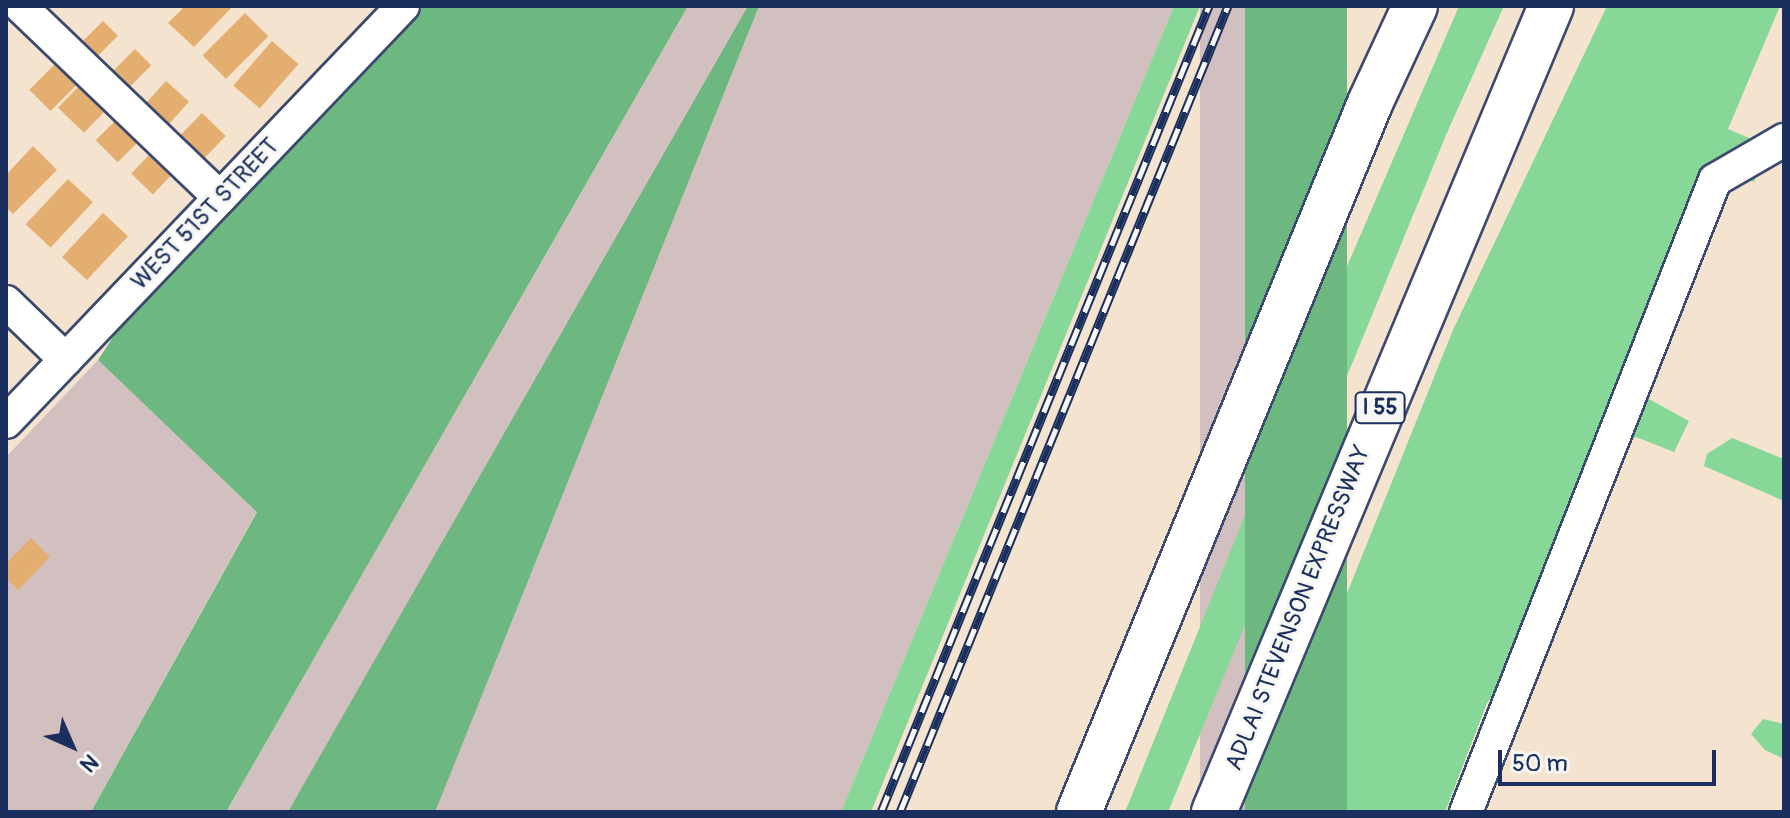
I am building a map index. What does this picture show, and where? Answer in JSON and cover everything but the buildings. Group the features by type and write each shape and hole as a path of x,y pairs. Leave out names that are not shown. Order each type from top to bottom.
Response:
{"highway":[{"path":"1370,103 1401,6"},
{"path":"1079,812 1370,103 1415,6"},
{"name":"ADLAI STEVENSON EXPRESSWAY","path":"1214,812 1551,6"}],"street":[{"path":"20,6 220,198"},
{"name":"WEST 51ST STREET","path":"6,422 403,6"},
{"path":"1466,812 1715,180 1784,140"},
{"path":"6,302 66,360"}],"shaded area":[{"path":"688,6 1174,6 841,812 226,812"},
{"path":"1200,6 1245,6 1245,812 1200,812"},
{"path":"98,360 257,511 91,812 6,812 6,457"}],"green space":[{"path":"418,6 688,6 226,812 91,812 257,512 98,360 127,316"},
{"path":"748,6 759,6 435,812 288,812"},
{"path":"1174,6 1200,6 871,812 841,812"},
{"path":"1245,6 1347,6 1347,812 1245,812"},
{"path":"1459,6 1504,6 1446,135 1168,812 1125,812 1327,313"},
{"path":"1607,6 1780,6 1728,129 1770,147 1754,182 1715,168 1627,387 1689,421 1674,452 1636,437 1611,457 1549,647 1504,681 1487,703 1445,812 1259,812 1453,330"},
{"path":"1732,438 1784,459 1784,501 1704,466 1707,454"},
{"path":"1763,719 1784,724 1784,759 1765,750 1751,734"}],"railway":[{"path":"881,812 1209,6"},
{"path":"900,812 1228,6"}]}
